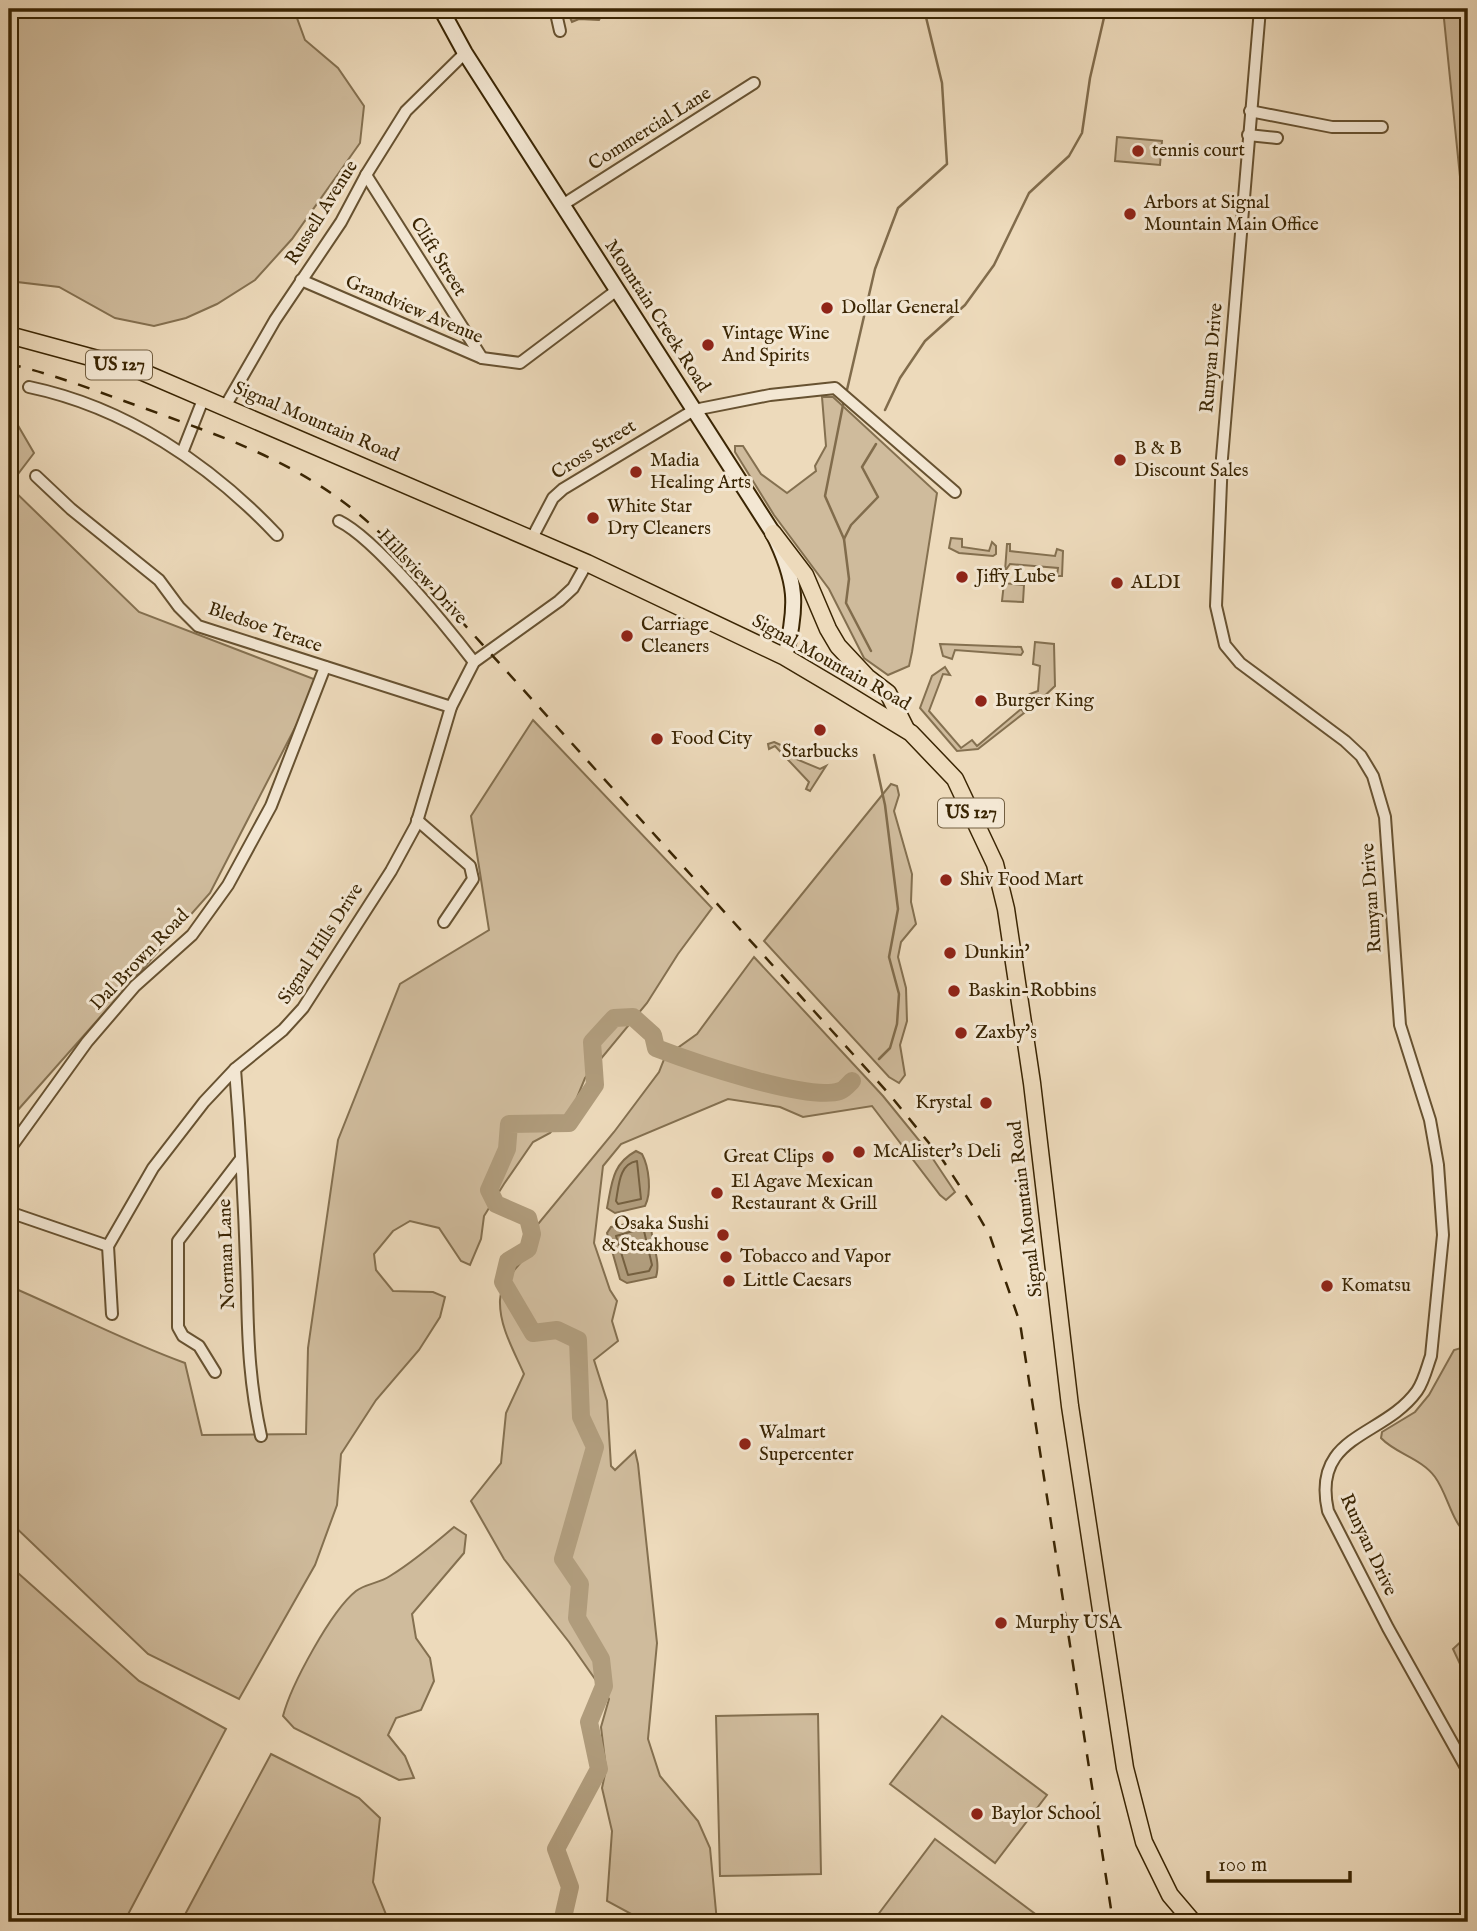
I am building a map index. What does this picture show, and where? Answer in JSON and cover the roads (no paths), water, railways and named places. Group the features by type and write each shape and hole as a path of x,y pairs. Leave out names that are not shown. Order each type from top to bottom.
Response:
{"main road":[{"name":"Mountain Creek Road","path":"440,9 465,53 773,533 793,582 793,623 785,657"},
{"name":"Signal Mountain Road","path":"9,335 138,370 226,405 587,563 785,657 906,729 954,779 995,864 1006,909 1032,1083 1070,1406 1125,1768 1144,1842 1170,1895 1193,1922"},
{"path":"773,533 805,575 838,646 867,677 888,693 906,729"}],"street":[{"path":"555,9 560,31"},
{"name":"Runyan Drive","path":"1260,9 1222,458 1216,606 1225,645 1240,663 1345,741 1361,756 1373,776 1385,817 1400,1024 1430,1120 1443,1201 1440,1262 1431,1356 1417,1391 1342,1448 1329,1468 1324,1494 1328,1511 1388,1628 1468,1771"},
{"name":"Russell Avenue","path":"226,405 301,280 341,222 366,174 406,110 465,53"},
{"name":"Commercial Lane","path":"564,204 754,83"},
{"path":"1250,111 1332,127 1382,127"},
{"path":"1248,135 1276,138"},
{"name":"Clift Street","path":"366,174 482,358"},
{"name":"Grandview Avenue","path":"301,280 482,358 520,363 617,290"},
{"path":"29,387 60,393 119,417 182,453 250,506 277,535"},
{"name":"Cross Street","path":"532,538 553,498 563,489 694,410 770,395 835,388 955,492"},
{"path":"182,453 204,397"},
{"name":"Bledsoe Terace","path":"36,476 71,509 159,580 178,607 198,626 452,707"},
{"name":"Hillsview Drive","path":"339,521 366,542 449,630 474,662"},
{"name":"Signal Hills Drive","path":"108,1246 153,1168 204,1102 235,1069 283,1030 303,1008 391,871 417,820 452,707 474,662 559,601 573,588 587,563"},
{"name":"Dal Brown Road","path":"9,1150 87,1042 135,986 192,935 228,885 271,806 325,667"},
{"path":"417,820 470,866 473,879 444,922"},
{"name":"Norman Lane","path":"235,1069 248,1362 261,1436"},
{"path":"215,1372 199,1346 183,1336 178,1327 178,1241 240,1160"},
{"path":"9,1212 108,1246 112,1314"}],"water":[{"path":"566,9 605,9 599,20 579,19 572,22"},
{"path":"605,9 625,9 616,13"},
{"path":"636,1151 642,1154 649,1180 645,1206 615,1213 607,1208 614,1175 622,1162"},
{"path":"653,1219 656,1277 627,1283 620,1279 607,1233 611,1227"}],"waterway":[{"path":"846,394 875,269 898,208 947,164 942,83 924,9"},
{"path":"885,410 900,378 925,341 965,305 994,265 1029,193 1069,156 1082,133 1090,78 1106,9"},
{"path":"844,400 825,496 844,539 849,579 846,603 871,651"},
{"path":"844,539 851,525 878,497 862,467 876,444"},
{"path":"874,755 885,805 898,909 889,957 899,994 897,1024 890,1048 879,1059"},
{"path":"562,1922 570,1887 556,1849 599,1769 589,1722 604,1686 601,1659 577,1618 580,1584 563,1559 595,1447 581,1417 578,1340 557,1330 533,1333 503,1282 508,1261 528,1249 532,1234 528,1218 496,1204 489,1190 507,1149 509,1124 569,1123 595,1085 592,1042 614,1018 633,1017 653,1035 656,1048 776,1086 824,1093 842,1090 852,1081"}],"railway":[{"path":"9,364 76,384 246,447 309,479 367,521 396,549 890,1095 942,1159 990,1236 1020,1323 1113,1922"}],"place":[{"name":"tennis court","path":"1138,151"},
{"name":"Arbors at Signal Mountain Main Office","path":"1130,214"},
{"name":"Dollar General","path":"827,308"},
{"name":"Vintage Wine And Spirits","path":"708,345"},
{"name":"B & B Discount Sales","path":"1120,460"},
{"name":"Madia Healing Arts","path":"636,472"},
{"name":"White Star Dry Cleaners","path":"593,518"},
{"name":"Jiffy Lube","path":"962,577"},
{"name":"ALDI","path":"1117,583"},
{"name":"Carriage Cleaners","path":"627,636"},
{"name":"Burger King","path":"981,701"},
{"name":"Starbucks","path":"820,730"},
{"name":"Food City","path":"657,739"},
{"name":"Shiv Food Mart","path":"946,880"},
{"name":"Dunkin'","path":"950,953"},
{"name":"Baskin-Robbins","path":"954,991"},
{"name":"Zaxby's","path":"961,1033"},
{"name":"Krystal","path":"986,1103"},
{"name":"McAlister's Deli","path":"859,1152"},
{"name":"Great Clips","path":"828,1157"},
{"name":"El Agave Mexican Restaurant & Grill","path":"717,1193"},
{"name":"Osaka Sushi & Steakhouse","path":"723,1235"},
{"name":"Tobacco and Vapor","path":"726,1257"},
{"name":"Little Caesars","path":"729,1281"},
{"name":"Komatsu","path":"1327,1286"},
{"name":"Walmart Supercenter","path":"745,1444"},
{"name":"Murphy USA","path":"1001,1623"},
{"name":"Baylor School","path":"977,1814"}]}
